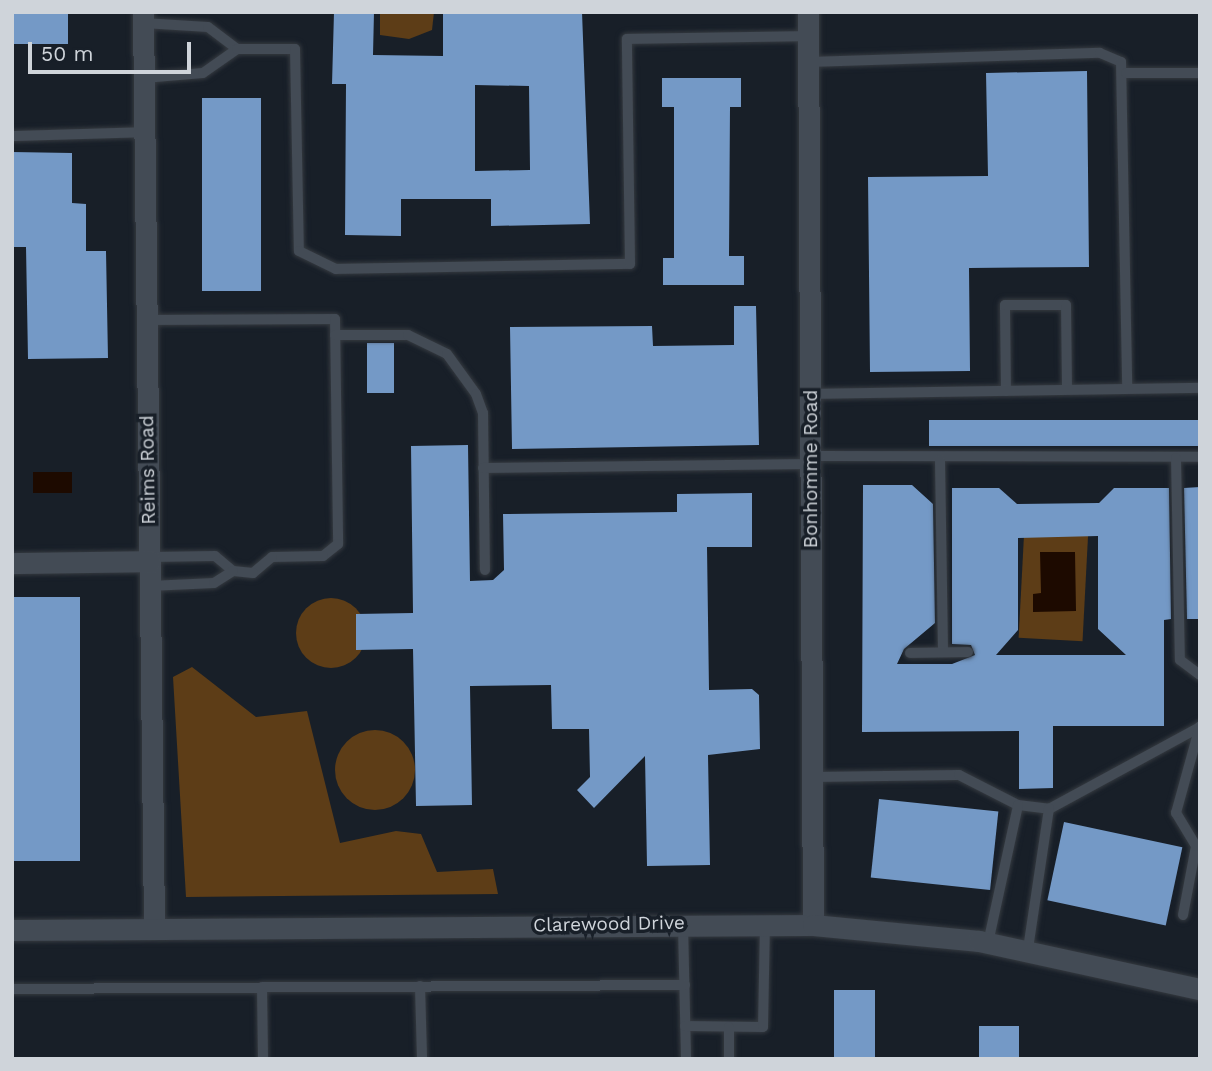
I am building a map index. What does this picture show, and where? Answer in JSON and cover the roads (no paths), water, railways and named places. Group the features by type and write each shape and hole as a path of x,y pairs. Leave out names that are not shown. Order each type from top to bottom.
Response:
{"street":[{"name":"Bonhomme Road","path":"808,12 813,925"},
{"name":"Reims Road","path":"143,17 154,928"},
{"path":"12,563 149,559"},
{"name":"Clarewood Drive","path":"12,930 683,922 813,925 1028,949 1200,989"}],"lane":[{"path":"143,17 208,27 237,49"},
{"path":"144,78 202,73 237,49 295,49 299,251 336,270 630,264 627,38 808,36"},
{"path":"809,62 1100,53 1113,55 1126,73 1127,388"},
{"path":"1126,73 1200,73"},
{"path":"12,136 145,132"},
{"path":"1006,391 1005,304 1066,304 1067,389"},
{"path":"147,320 335,319 338,544 323,556 272,557 253,573 233,571 215,556 149,559"},
{"path":"335,335 408,334 447,354 483,413 485,570"},
{"path":"811,394 1200,388"},
{"path":"483,468 810,460 1200,457"},
{"path":"1176,458 1180,660 1200,676"},
{"path":"940,460 943,652"},
{"path":"150,586 214,583 233,571"},
{"path":"910,653 968,652"},
{"path":"812,777 959,775 1018,805 1049,809 1200,727"},
{"path":"1183,915 1196,846 1176,813 1200,727"},
{"path":"988,943 1018,805"},
{"path":"1028,949 1049,809"},
{"path":"683,922 686,1059"},
{"path":"685,1026 763,1027 765,923"},
{"path":"12,989 685,985"},
{"path":"420,986 422,1059"},
{"path":"261,988 263,1059"},
{"path":"729,1027 729,1059"}]}
